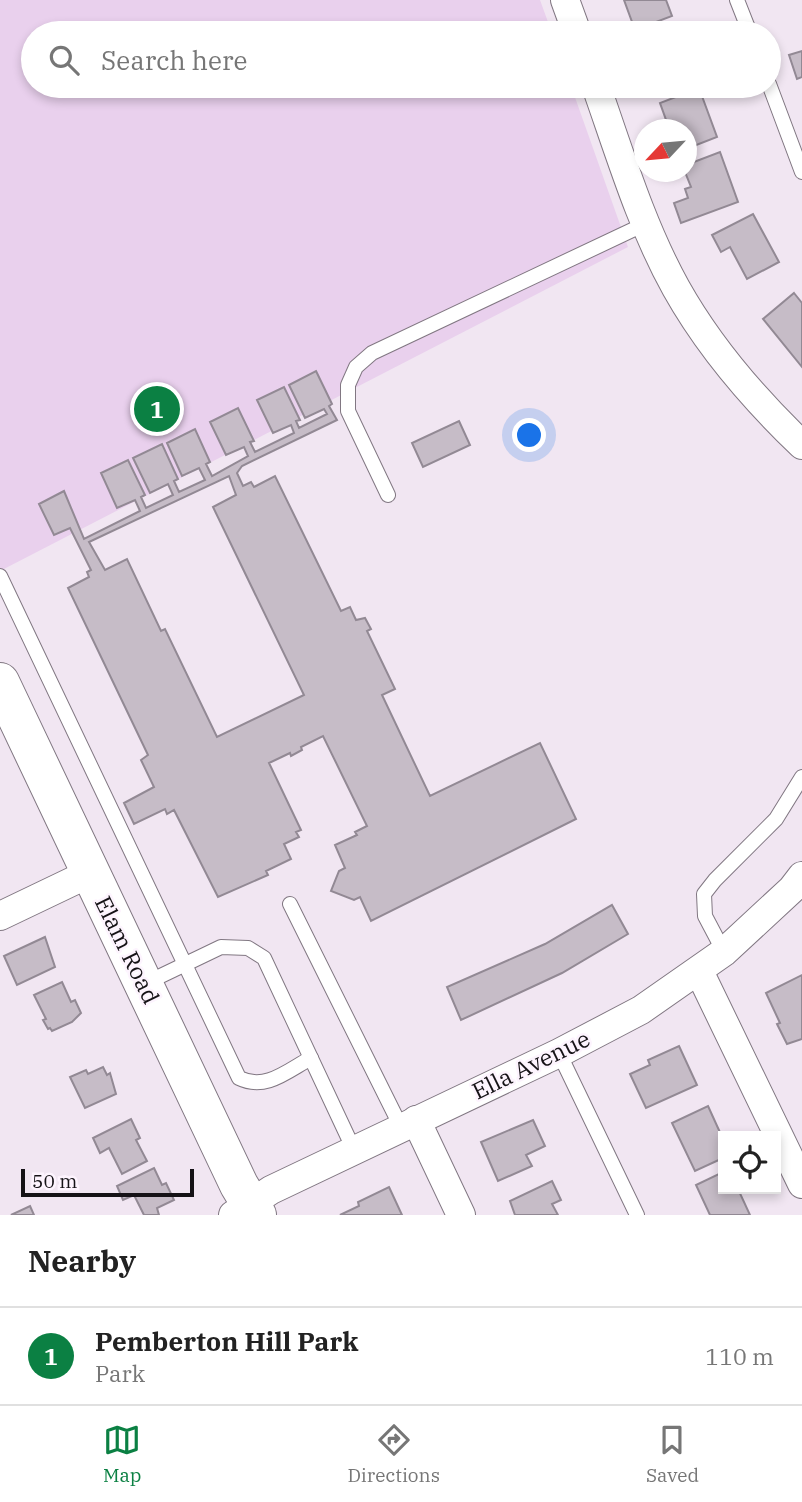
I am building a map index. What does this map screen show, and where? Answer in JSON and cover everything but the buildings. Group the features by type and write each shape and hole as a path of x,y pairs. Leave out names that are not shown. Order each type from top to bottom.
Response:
{"street":[{"path":"565,0 573,21"},
{"path":"600,98 645,225 676,289 707,336 759,403 802,445"},
{"name":"Elam Road","path":"0,682 239,1185 247,1211"},
{"path":"0,916 90,873"},
{"name":"Ella Avenue","path":"247,1211 271,1189 559,1054 641,1010 724,952 760,920 802,876"},
{"path":"698,971 802,1184"},
{"path":"408,1124 461,1215"}],"lane":[{"path":"737,0 745,21"},
{"path":"774,98 802,172"},
{"path":"388,495 348,411 348,385 356,367 372,354 645,225"},
{"path":"0,576 239,1078 252,1084 266,1083 311,1058"},
{"path":"724,952 705,916 704,894 776,819 802,777"},
{"path":"290,904 408,1124"},
{"path":"144,984 221,947 248,948 264,958 354,1150"},
{"path":"559,1054 637,1215"}],"shaded area":[{"path":"0,0 540,0 548,21 21,21 21,98 575,98 628,247 0,571"}],"place":[{"name":"Pemberton Hill Park","path":"157,409"}]}
